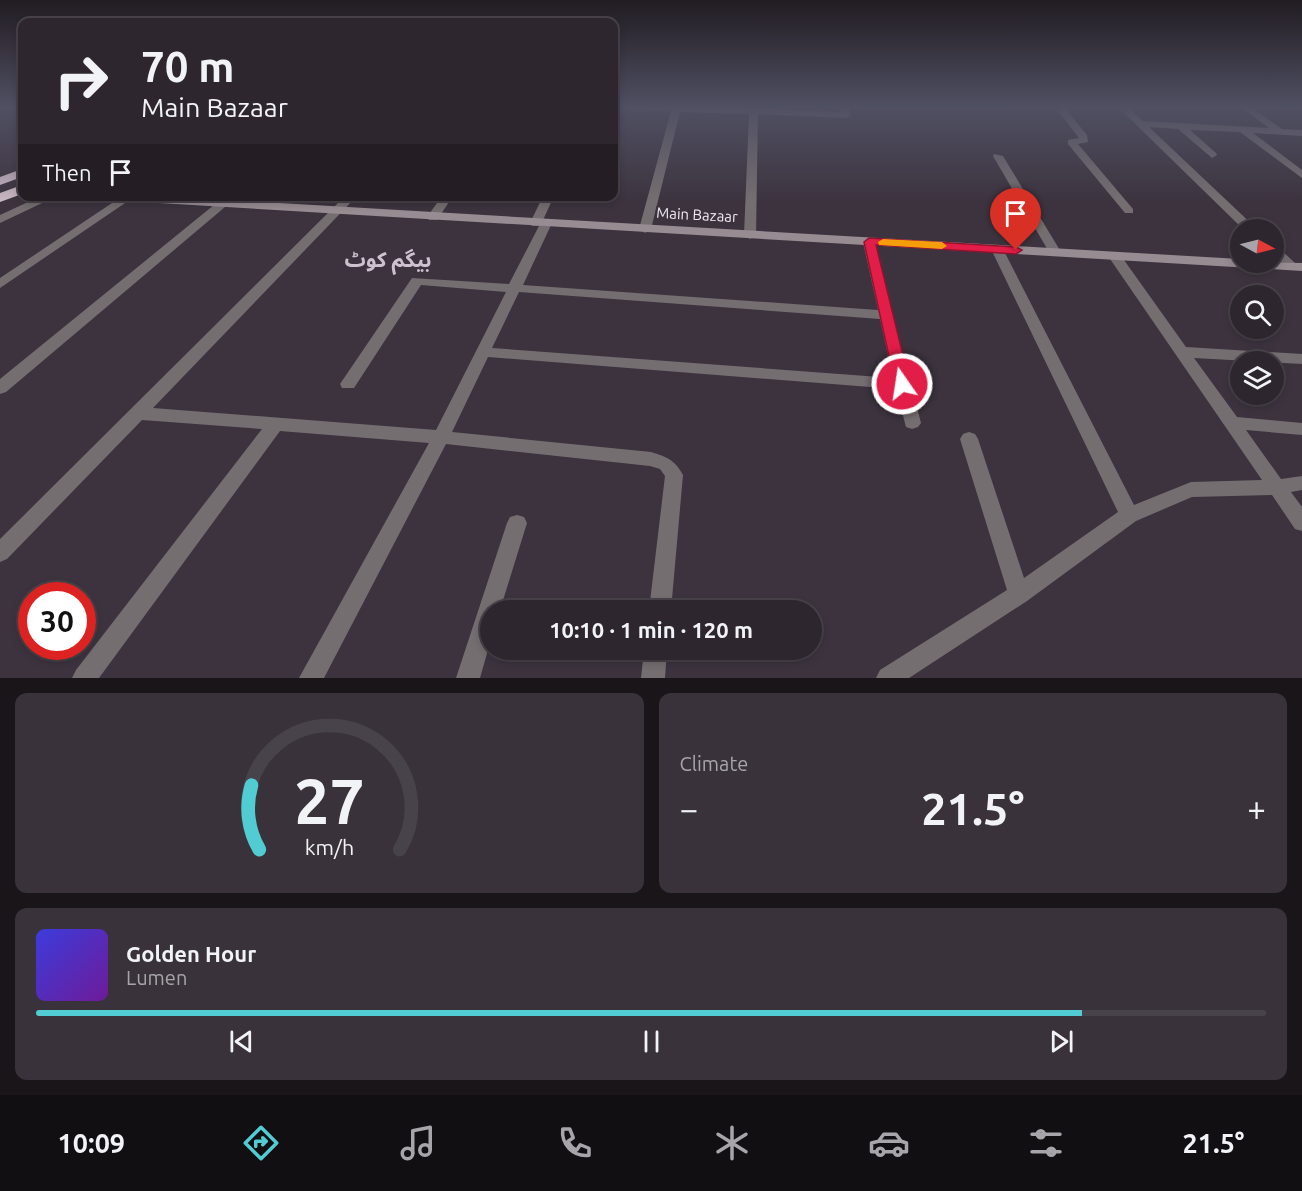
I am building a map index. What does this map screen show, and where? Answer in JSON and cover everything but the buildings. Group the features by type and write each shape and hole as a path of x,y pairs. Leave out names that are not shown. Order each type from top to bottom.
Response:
{"highway":[{"path":"0,181 18,174"},
{"path":"0,198 18,192"}],"street":[{"path":"645,229 668,139"},
{"path":"750,235 753,139"},
{"path":"1084,139 1071,142 1129,211"},
{"path":"1155,139 1240,219"},
{"path":"1194,139 1212,154"},
{"path":"1254,139 1302,175"},
{"path":"998,156 1054,252"},
{"path":"0,219 41,201"},
{"path":"0,284 122,201"},
{"path":"0,388 227,201"},
{"name":"Main Bazaar","path":"227,201 337,212 1296,266"},
{"path":"0,553 347,201"},
{"path":"433,217 444,201"},
{"path":"311,678 441,437 514,288 541,223 548,201"},
{"path":"869,242 912,423"},
{"path":"997,249 1129,515"},
{"path":"1114,256 1302,523"},
{"path":"348,384 417,281 886,315"},
{"path":"483,352 902,384"},
{"path":"1181,352 1302,359"},
{"path":"136,413 441,437 651,459 666,464 674,475 661,600"},
{"path":"1232,423 1302,429"},
{"path":"84,678 276,424"},
{"path":"969,439 1019,594"},
{"path":"888,678 1019,594 1129,515 1191,490 1277,487 1302,483"},
{"path":"468,678 517,523"},
{"path":"653,678 655,660"}],"slow traffic":[{"path":"883,242 942,246"}],"district":[{"name":"بیگم کوٹ","path":"388,260"}],"route":[{"path":"902,384 869,242 1016,250"}]}
